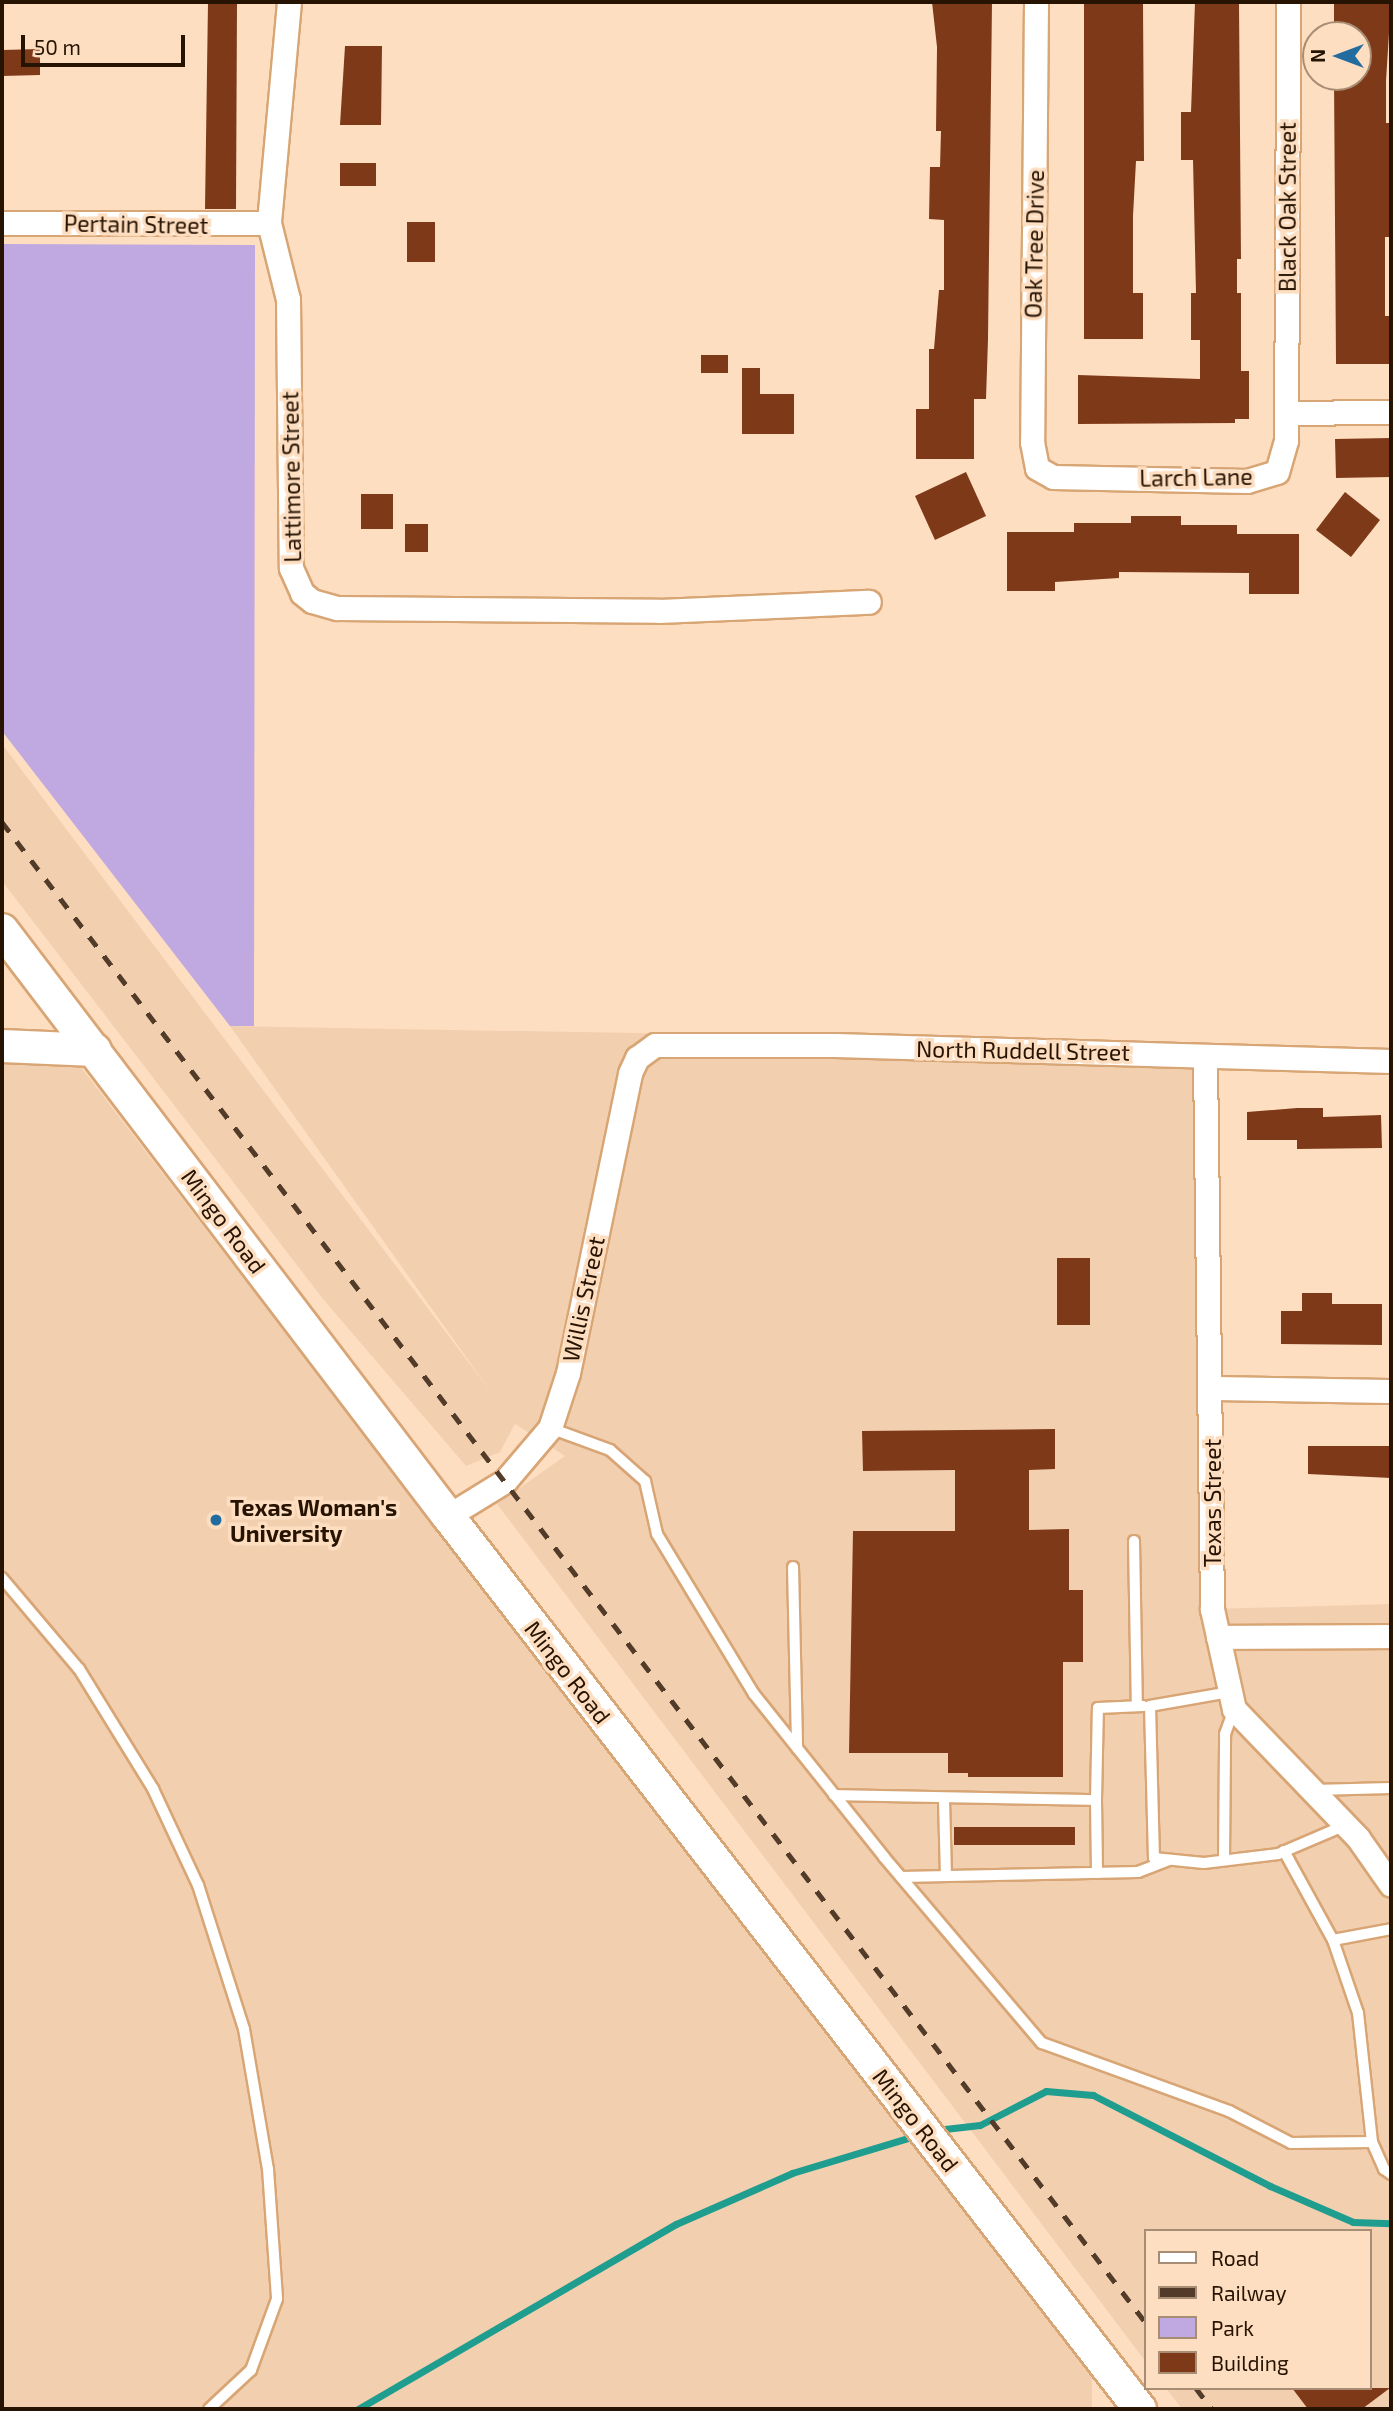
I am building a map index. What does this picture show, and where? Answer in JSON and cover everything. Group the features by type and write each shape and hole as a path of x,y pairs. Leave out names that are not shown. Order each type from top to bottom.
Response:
{"street":[{"name":"Lattimore Street","path":"289,2 269,222 288,299 291,568 302,593 312,601 337,608 659,611 869,602"},
{"name":"Oak Tree Drive","path":"1037,2 1032,442 1037,468 1053,477"},
{"name":"Black Oak Street","path":"1287,413 1288,2"},
{"name":"Pertain Street","path":"2,223 269,222"},
{"path":"1287,413 1391,412"},
{"name":"Larch Lane","path":"1053,477 1247,481 1277,472 1286,440 1287,413"},
{"name":"Mingo Road","path":"2,930 448,1516 995,2222 1129,2403"},
{"name":"North Ruddell Street","path":"655,1045 835,1045 1164,1054 1205,1059 1391,1061"},
{"name":"Willis Street","path":"448,1516 505,1481 550,1428 568,1373 630,1073 637,1058 655,1045"},
{"path":"2,1046 95,1050"},
{"name":"Texas Street","path":"1205,1059 1212,1388 1212,1609 1232,1701"},
{"path":"1212,1388 1391,1391"},
{"path":"1218,1637 1391,1636"},
{"path":"1232,1701 1346,1825 1391,1885"}],"lane":[{"path":"550,1428 610,1450 645,1481 657,1534 754,1694 901,1877 1042,2043 1229,2111 1291,2143 1372,2142"},
{"path":"1135,1541 1137,1706"},
{"path":"793,1567 797,1748"},
{"path":"2,1578 79,1669 148,1779 198,1885 244,2029 268,2169 277,2299 251,2370 209,2409"},
{"path":"1097,1873 1098,1708 1232,1701 1226,1734 1224,1860"},
{"path":"1150,1706 1154,1858 1224,1860 1284,1852 1346,1825"},
{"path":"1311,1790 1391,1788"},
{"path":"834,1794 944,1800 1096,1800"},
{"path":"944,1800 946,1876"},
{"path":"1284,1852 1333,1940 1358,2013 1372,2142 1384,2169 1391,2175"},
{"path":"901,1877 1138,1872 1171,1859"},
{"path":"1333,1940 1391,1929"}],"shaded area":[{"path":"2,744 491,1392 230,1026 1205,1043 1213,1609 1391,1604 1391,2409 1182,2409 1168,2390 1372,2390 1372,2229 1144,2229 1144,2359 497,1504 565,1456 515,1424 500,1452 466,1466 323,1299 2,881"},
{"name":"Texas Woman's University","path":"2,1064 80,1066 779,1974 1092,2367 1092,2409 2,2409"}],"green space":[{"path":"2,244 255,245 254,1026 230,1026 2,731"}],"building":[{"path":"208,2 237,2 236,209 205,209"},
{"path":"932,2 992,2 986,399 974,399 974,459 916,459 916,409 929,409 929,349 934,349 939,290 944,290 944,220 929,219 930,167 940,167 941,131 936,131 937,47"},
{"path":"1084,2 1143,2 1144,161 1136,161 1133,293 1143,293 1143,339 1084,339"},
{"path":"1195,2 1239,2 1241,259 1237,259 1237,293 1241,293 1241,371 1249,371 1249,419 1235,419 1235,423 1078,424 1078,375 1200,379 1200,340 1191,340 1191,293 1196,293 1193,160 1181,160 1181,112 1191,112"},
{"path":"1334,2 1391,2 1386,123 1391,123 1391,237 1385,237 1385,316 1391,316 1391,364 1336,364 1334,91 1372,91 1372,21 1334,21"},
{"path":"345,46 382,46 381,125 340,125"},
{"path":"40,49 40,75 2,76 2,50"},
{"path":"340,163 376,163 376,186 340,186"},
{"path":"407,222 435,222 435,262 407,262"},
{"path":"701,355 728,355 728,373 701,373"},
{"path":"742,368 760,368 760,394 794,394 794,434 742,434"},
{"path":"1391,438 1391,477 1336,478 1335,439"},
{"path":"966,472 986,516 935,540 915,496"},
{"path":"1345,492 1380,520 1351,557 1316,530"},
{"path":"361,494 393,494 393,529 361,529"},
{"path":"1131,516 1181,516 1181,525 1237,525 1237,534 1299,534 1299,594 1249,594 1249,573 1119,572 1119,578 1055,582 1055,591 1007,591 1007,532 1074,532 1074,523 1131,523"},
{"path":"405,524 428,524 428,552 405,552"},
{"path":"1323,1108 1323,1117 1381,1115 1382,1148 1297,1149 1297,1140 1247,1140 1247,1112"},
{"path":"1057,1258 1090,1258 1090,1325 1057,1325"},
{"path":"1302,1293 1332,1293 1332,1304 1382,1304 1382,1345 1281,1344 1281,1311 1302,1311"},
{"path":"1055,1429 1055,1469 1029,1470 1029,1530 1069,1529 1069,1590 1083,1590 1083,1662 1063,1662 1063,1777 968,1777 968,1773 948,1773 948,1753 849,1753 853,1531 955,1531 955,1470 863,1471 862,1431"},
{"path":"1308,1446 1391,1446 1391,1478 1308,1474"},
{"path":"954,1827 1075,1827 1075,1845 954,1845"},
{"path":"1390,2388 1362,2409 1308,2409 1294,2390"}],"waterway":[{"path":"936,2130 980,2125 1046,2091 1093,2095 1270,2186 1353,2222 1391,2223"},
{"path":"358,2409 676,2224 792,2173 918,2135"}],"railway":[{"path":"2,822 1144,2320"},
{"path":"1198,2390 1212,2409"}],"place":[{"name":"Texas Woman's University","path":"216,1520"}]}
